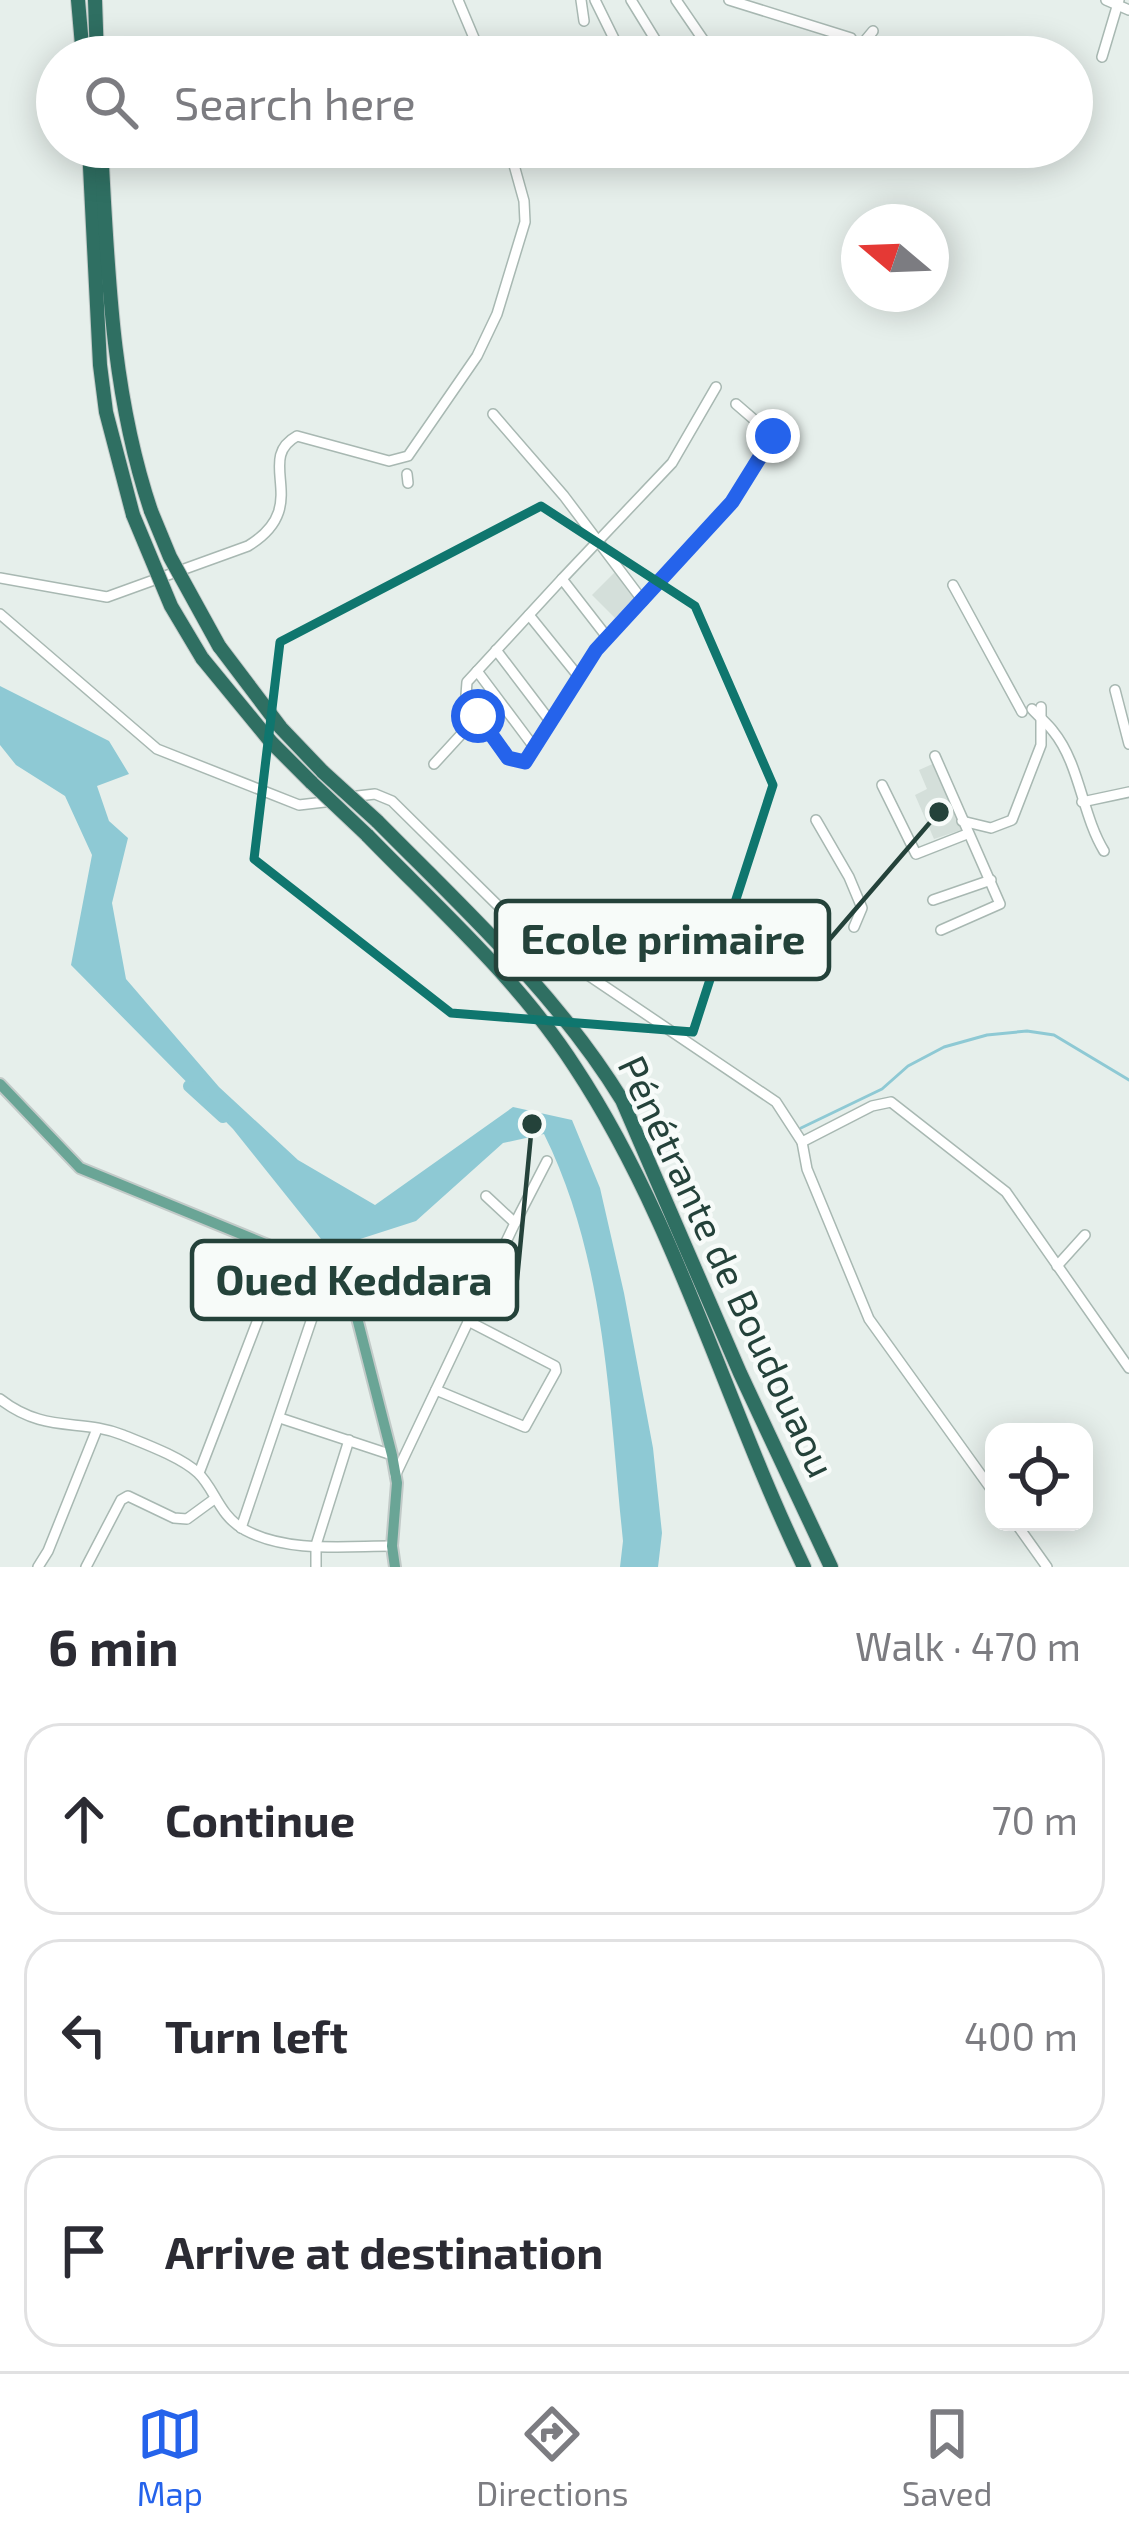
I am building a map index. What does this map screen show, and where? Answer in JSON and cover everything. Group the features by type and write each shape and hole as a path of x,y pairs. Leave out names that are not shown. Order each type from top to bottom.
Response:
{"highway":[{"path":"78,0 81,36"},
{"path":"95,0 96,36"},
{"name":"Pénétrante de Boudouaou","path":"92,168 115,364 133,456 170,557 218,646 318,777 367,835 487,956 576,1068 658,1223 804,1567"},
{"name":"Pénétrante de Boudouaou","path":"100,168 106,412 133,515 171,606 202,658 271,742 377,821 499,944 599,1063 622,1100 740,1373 831,1567"}],"main road":[{"path":"0,1084 80,1168 319,1266 354,1306 392,1455 395,1567"}],"street":[{"path":"458,0 473,36"},
{"path":"581,0 584,21"},
{"path":"595,0 613,36"},
{"path":"632,0 653,36"},
{"path":"676,0 701,36"},
{"path":"1102,57 1122,5 1106,0"},
{"path":"732,7 843,36"},
{"path":"869,36 873,31"},
{"path":"0,578 107,597 248,546 278,521 280,455 297,436 388,461 408,456 477,356 497,314 525,222 515,168"},
{"path":"716,387 672,463 467,682 466,695 508,758 525,762 607,637 732,502 773,436 736,404"},
{"path":"494,414 643,601"},
{"path":"562,579 607,637"},
{"path":"953,585 1032,710 1063,747 1104,851"},
{"path":"0,614 140,736 176,758 299,805 365,793 392,801 554,963 567,959"},
{"path":"530,615 579,677"},
{"path":"496,650 550,721"},
{"path":"477,671 534,746"},
{"path":"1115,690 1129,744"},
{"path":"434,764 478,716"},
{"path":"962,821 991,828 1012,820 1041,746 1042,720"},
{"path":"935,756 1000,904 941,930"},
{"path":"882,785 916,854 967,834"},
{"path":"1082,802 1129,792"},
{"path":"816,820 862,908 854,927"},
{"path":"933,900 991,880"},
{"path":"531,938 566,944 567,959 582,971 776,1102 802,1142 807,1169 869,1319 985,1480"},
{"path":"548,955 553,943"},
{"path":"802,1142 872,1106 891,1102 1006,1192 1129,1368"},
{"path":"395,1476 547,1161"},
{"path":"486,1196 514,1223"},
{"path":"1058,1266 1085,1235"},
{"path":"199,1473 284,1252"},
{"path":"241,1528 327,1274"},
{"path":"436,1390 525,1427 556,1371 531,1350 468,1321"},
{"path":"0,1399 50,1425 118,1433 199,1473 213,1500 241,1528 285,1544 392,1546"},
{"path":"280,1418 392,1455"},
{"path":"38,1567 97,1430"},
{"path":"316,1567 316,1545 349,1440"},
{"path":"86,1567 121,1500 128,1496 187,1519 213,1500"},
{"path":"1021,1531 1047,1567"}],"highlighted area":[{"path":"541,506 695,606 773,785 693,1032 451,1013 254,859 280,642"}],"shaded area":[{"path":"619,568 641,590 615,618 592,595"},
{"path":"937,762 961,830 934,839 915,795 927,789 919,770"}],"water":[{"path":"0,686 109,741 129,774 97,786 109,821 128,838 112,903 126,979 219,1087 298,1160 375,1205 513,1107 572,1120 600,1188 624,1293 653,1448 662,1533 658,1567 620,1567 623,1541 593,1282 565,1182 544,1134 503,1143 416,1221 329,1249 233,1129 71,965 92,855 65,796 16,765 0,745"}],"waterway":[{"path":"801,1128 882,1089 908,1066 944,1047 987,1035 1027,1031 1054,1035 1129,1080"},
{"path":"189,1086 223,1117"}],"place":[{"name":"Ecole primaire","path":"939,812"},
{"name":"Oued Keddara","path":"532,1124"}],"route":[{"path":"478,716 508,758 525,762 596,650 732,502 773,436"}]}
